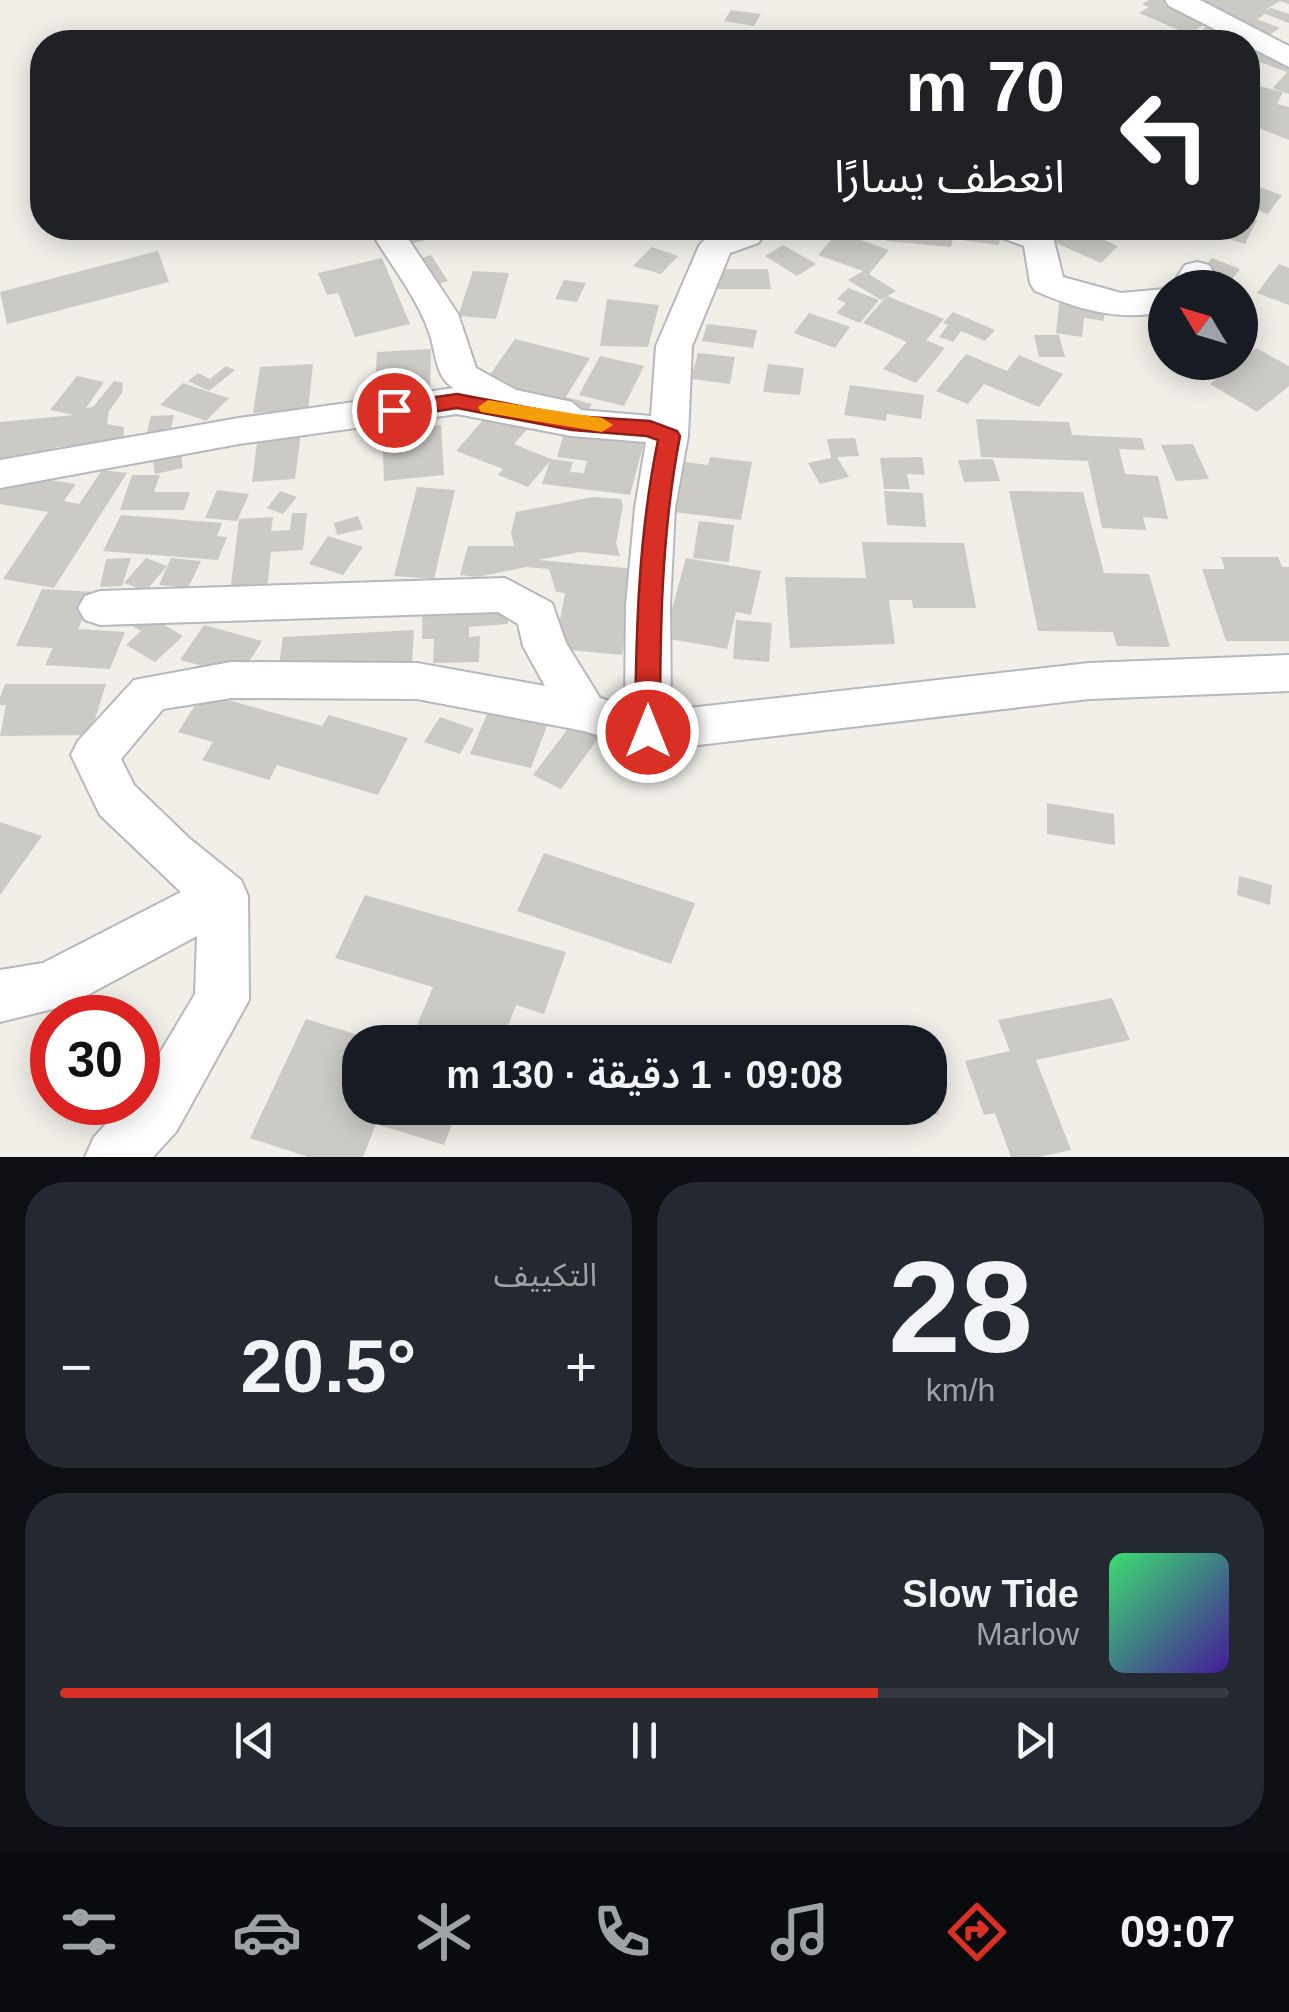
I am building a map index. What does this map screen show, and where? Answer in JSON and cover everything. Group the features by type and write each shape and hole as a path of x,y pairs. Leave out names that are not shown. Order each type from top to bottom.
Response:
{"street":[{"path":"1179,0 1236,30"},
{"path":"1260,43 1289,58"},
{"path":"393,240 446,325 459,375 506,401 558,411 572,423"},
{"path":"648,732 648,605 655,508 670,436 674,346 716,246 734,240"},
{"path":"1040,240 1047,283 1074,295 1123,302 1148,301"},
{"path":"0,474 240,431 457,401 572,423 650,428 670,436"},
{"path":"100,608 506,595 537,615 545,646 584,712"},
{"path":"223,896 171,854 117,800 94,755 150,693 231,680 418,680 584,712 648,732 1089,682 1289,673"},
{"path":"0,996 50,987 223,896"},
{"path":"114,1157 156,1112 222,1000 223,896"}],"building":[{"path":"1168,0 1213,20 1195,30 1179,30 1139,13 1149,7 1142,4"},
{"path":"1179,0 1289,0 1289,4 1280,1 1264,11 1271,8 1289,14 1289,23 1265,14 1257,19 1280,28 1266,37 1260,30 1250,30"},
{"path":"731,10 761,14 754,26 724,21"},
{"path":"1260,46 1289,56 1289,94 1273,88 1287,72 1260,62"},
{"path":"1260,86 1283,92 1277,104 1289,107 1289,140 1260,129"},
{"path":"1260,187 1282,195 1268,214 1260,211"},
{"path":"399,240 426,240 402,246"},
{"path":"831,240 861,240 889,250 869,274 896,291 887,296 944,319 926,340 945,348 916,383 883,369 907,342 863,323 886,297 881,300 848,280 863,271 818,255"},
{"path":"887,240 953,240 951,247"},
{"path":"961,240 1000,240 999,245"},
{"path":"1049,240 1104,240 1118,246 1101,263"},
{"path":"783,245 816,264 797,276 765,256"},
{"path":"652,247 678,256 661,274 633,266"},
{"path":"158,251 169,282 7,324 0,292"},
{"path":"431,255 448,281 427,288 410,262"},
{"path":"382,258 410,324 355,337 338,293 327,295 318,273"},
{"path":"1212,258 1240,269 1239,270 1203,270"},
{"path":"1279,264 1289,268 1289,305 1258,292"},
{"path":"716,269 768,269 771,289 717,289"},
{"path":"473,271 509,273 496,319 458,316"},
{"path":"564,280 586,283 577,302 555,299"},
{"path":"848,288 879,300 860,323 836,313 846,303 837,299"},
{"path":"1060,294 1105,301 1104,321 1084,318 1082,337 1056,333"},
{"path":"607,299 659,305 648,347 600,346"},
{"path":"953,312 995,330 985,341 961,331 953,342 939,337 948,325 943,323"},
{"path":"809,313 850,327 835,348 794,333"},
{"path":"707,324 757,330 753,348 702,341"},
{"path":"1034,335 1059,335 1065,357 1039,357"},
{"path":"515,339 590,358 566,397 592,404 586,413 482,386"},
{"path":"431,349 430,400 374,403 377,352"},
{"path":"1258,349 1289,366 1289,386 1257,412 1210,384 1215,380 1258,380"},
{"path":"698,353 735,357 730,384 691,379"},
{"path":"966,354 1007,371 1019,355 1063,374 1039,407 984,384 968,404 936,391"},
{"path":"600,356 644,366 624,406 579,395"},
{"path":"313,364 308,410 253,413 260,367"},
{"path":"768,364 804,368 800,395 763,392"},
{"path":"226,366 235,370 209,391 188,381 198,373 210,379"},
{"path":"77,376 104,382 86,408 93,407 114,381 123,383 107,424 124,427 123,444 57,447 43,466 0,472 0,422 74,415 50,410"},
{"path":"183,383 229,398 206,421 160,405"},
{"path":"850,385 924,395 921,419 887,414 886,421 844,415"},
{"path":"491,411 530,426 514,444 551,459 573,462 570,472 584,473 587,461 557,457 564,433 644,443 630,495 542,484 550,461 528,487 498,475 503,469 456,451"},
{"path":"174,415 169,436 146,436 151,416"},
{"path":"976,419 1069,422 1072,435 1142,438 1145,450 1119,449 1125,474 1158,476 1168,519 1143,517 1146,530 1102,528 1088,461 981,457"},
{"path":"441,425 444,475 384,481 382,431"},
{"path":"301,433 295,479 252,482 258,435"},
{"path":"855,438 859,456 837,457 849,477 820,484 808,463 831,458 827,439"},
{"path":"1193,444 1209,479 1176,481 1161,445"},
{"path":"180,449 183,468 155,474 152,455"},
{"path":"710,457 752,462 741,520 674,512 685,462 708,465"},
{"path":"922,457 925,475 907,474 910,489 884,489 880,458"},
{"path":"993,459 1000,481 964,482 958,460"},
{"path":"102,470 127,473 54,588 3,579 48,512 0,504 0,489 11,474 76,484 64,501 79,504"},
{"path":"132,475 160,475 154,492 190,492 184,510 120,510"},
{"path":"417,487 455,490 434,579 394,576"},
{"path":"217,490 249,494 237,521 205,518"},
{"path":"280,491 297,497 283,514 267,508"},
{"path":"884,491 923,493 926,527 887,525"},
{"path":"1009,491 1083,492 1104,573 1149,574 1170,647 1117,646 1113,632 1038,631"},
{"path":"593,497 621,499 616,543 620,556 580,552 538,560 636,569 622,655 559,649 556,640 565,593 556,592 549,569 526,567 478,577 460,575 468,546 514,546 511,533 516,512"},
{"path":"292,513 307,513 303,550 271,552 266,599 229,601 239,519 273,517 271,531 290,530"},
{"path":"121,515 222,523 217,536 227,537 218,560 103,551"},
{"path":"358,516 363,529 337,535 334,523"},
{"path":"699,521 734,525 729,562 693,558"},
{"path":"328,536 363,547 343,575 309,564"},
{"path":"862,542 964,543 976,608 913,608 912,600 889,600 895,644 790,648 785,577 866,578"},
{"path":"1221,557 1278,557 1282,567 1289,567 1289,641 1226,641 1202,569 1225,569"},
{"path":"131,558 122,586 100,587 106,559"},
{"path":"146,558 167,566 146,591 124,583"},
{"path":"171,558 201,561 188,588 159,585"},
{"path":"686,558 761,571 751,615 736,612 727,649 664,638"},
{"path":"507,580 508,624 469,627 469,637 480,636 479,662 433,663 434,639 422,639 423,586"},
{"path":"42,589 94,592 78,629 125,632 110,669 45,665 53,648 16,646"},
{"path":"142,612 183,636 155,662 126,645 141,631 129,624"},
{"path":"736,620 772,623 769,662 733,659"},
{"path":"204,625 262,641 240,676 180,660"},
{"path":"414,630 412,664 278,671 283,637"},
{"path":"5,684 106,684 90,735 0,736 6,705 0,705 0,698"},
{"path":"203,693 322,726 329,715 408,738 378,795 277,765 269,780 202,760 213,742 178,732"},
{"path":"491,705 550,718 531,768 470,754"},
{"path":"440,717 474,729 460,754 424,742"},
{"path":"573,722 600,736 561,789 533,775"},
{"path":"1047,803 1114,814 1115,845 1047,834"},
{"path":"0,822 42,836 0,895"},
{"path":"544,853 695,903 671,964 517,911"},
{"path":"1239,876 1272,885 1270,905 1237,895"},
{"path":"365,895 566,952 544,1014 516,1005 508,1025 417,1025 433,987 335,958"},
{"path":"1112,998 1130,1040 1036,1060 1071,1150 1039,1157 1011,1157 995,1113 984,1115 965,1061 1010,1051 998,1020"},
{"path":"306,1019 342,1030 342,1125 376,1125 363,1157 308,1157 250,1138"},
{"path":"379,1125 452,1125 444,1145"}],"slow traffic":[{"path":"488,407 602,425"}],"route":[{"path":"394,410 457,401 572,423 650,428 670,436 655,508 648,605 648,732"}]}
